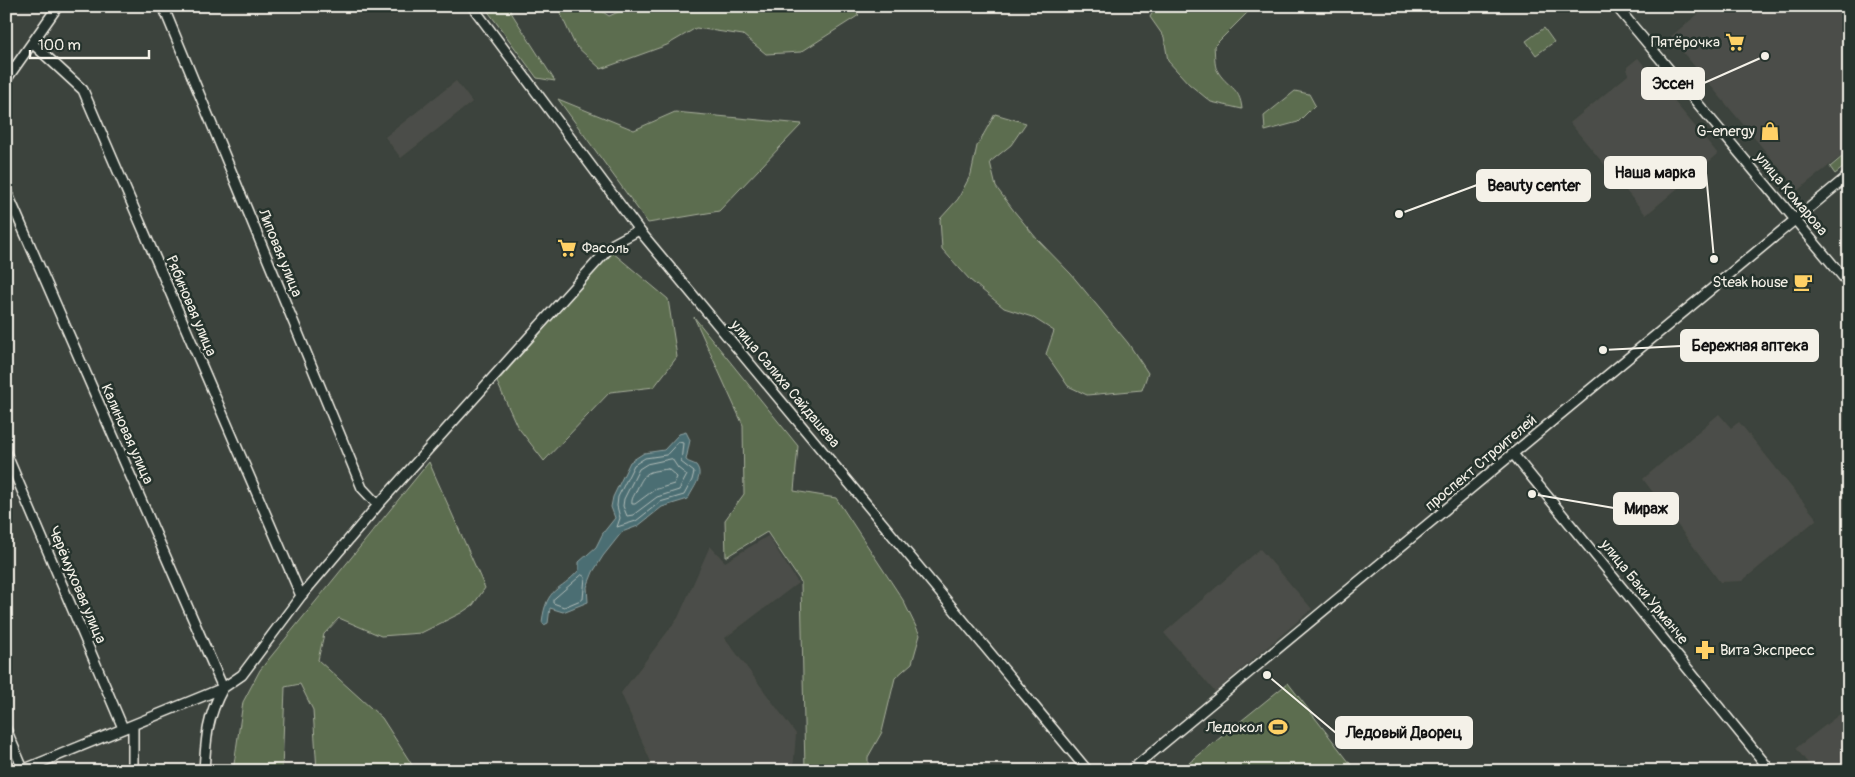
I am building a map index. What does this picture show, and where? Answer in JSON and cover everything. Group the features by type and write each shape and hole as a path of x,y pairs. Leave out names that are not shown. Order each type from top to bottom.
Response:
{"street":[{"path":"6,80 58,6"},
{"name":"Липовая улица","path":"163,6 362,488 378,505"},
{"name":"улица Салиха Сайдашева","path":"472,6 639,230 1088,771"},
{"name":"улица Комарова","path":"1616,6 1849,284"},
{"name":"Рябиновая улица","path":"32,43 83,90 301,596"},
{"name":"проспект Строителей","path":"1130,771 1849,175"},
{"name":"Калиновая улица","path":"6,190 223,688"},
{"path":"6,729 22,770 223,688 242,675 301,596 378,505 614,244 639,230"},
{"name":"Черёмуховая улица","path":"6,453 128,726"},
{"name":"улица Баки Урманче","path":"1513,454 1772,771"},
{"path":"204,771 206,729 214,705 223,688"},
{"path":"128,726 133,771"}],"shaded area":[{"path":"1708,6 1849,6 1849,150 1798,190 1670,37"},
{"path":"1638,58 1718,154 1646,215 1570,123 1628,75 1627,67"},
{"path":"456,81 472,102 401,158 385,137"},
{"path":"1719,414 1731,428 1739,422 1817,519 1742,581 1720,582 1643,479"},
{"path":"768,536 798,583 725,638 796,734 793,771 655,771 621,693 678,618 710,546 725,562"},
{"path":"1260,549 1312,609 1215,692 1164,633"},
{"path":"1849,707 1849,771 1814,771 1796,748"}],"green space":[{"path":"484,6 507,6 555,81 537,78"},
{"path":"557,6 594,6 609,16 632,6 849,6 859,15 801,52 766,54 743,35 696,28 667,45 601,69 575,45"},
{"path":"1156,6 1254,6 1214,46 1216,68 1236,91 1241,101 1242,109 1211,102 1189,84 1168,61 1164,37 1150,17"},
{"path":"1544,28 1554,42 1536,55 1526,41"},
{"path":"1295,91 1309,94 1315,105 1298,122 1265,131 1264,116"},
{"path":"558,99 634,130 675,112 802,124 719,211 648,223"},
{"path":"995,114 1026,123 1011,145 990,162 996,187 1037,239 1071,274 1128,343 1148,373 1142,390 1087,395 1068,386 1046,354 1054,331 1032,317 1004,308 970,280 942,249 940,219 958,199 971,174 977,146"},
{"path":"1849,151 1849,163 1835,174 1830,167"},
{"path":"612,252 668,299 677,357 654,387 610,392 544,461 517,426 497,382"},
{"path":"694,317 798,446 794,491 836,498 903,600 920,635 912,663 895,678 882,732 868,757 868,771 805,771 801,582 767,532 726,557 725,520 744,494 743,425"},
{"path":"429,462 485,588 473,605 421,633 381,636 339,618 324,634 318,660 382,718 416,771 317,771 313,710 300,684 285,687 282,771 233,771 243,702 260,670"},
{"name":"Ледокол","path":"1288,683 1356,771 1179,771"}],"water":[{"path":"686,432 690,440 686,460 696,465 699,474 688,499 662,507 638,526 622,532 593,572 587,587 588,602 563,612 550,608 548,623 544,625 542,622 544,610 551,595 579,570 579,562 596,547 603,533 615,518 611,507 613,497 630,462 644,453 664,450 679,434"}],"place":[{"name":"Пятёрочка","path":"1735,42"},
{"name":"Эссен","path":"1765,56"},
{"name":"G-energy","path":"1770,131"},
{"name":"Beauty center","path":"1399,214"},
{"name":"Фасоль","path":"567,248"},
{"name":"Наша марка","path":"1714,259"},
{"name":"Steak house","path":"1803,282"},
{"name":"Бережная аптека","path":"1603,350"},
{"name":"Мираж","path":"1532,494"},
{"name":"Вита Экспресс","path":"1705,650"},
{"name":"Ледовый Дворец","path":"1267,675"},
{"name":"Ледокол","path":"1278,727"}]}
